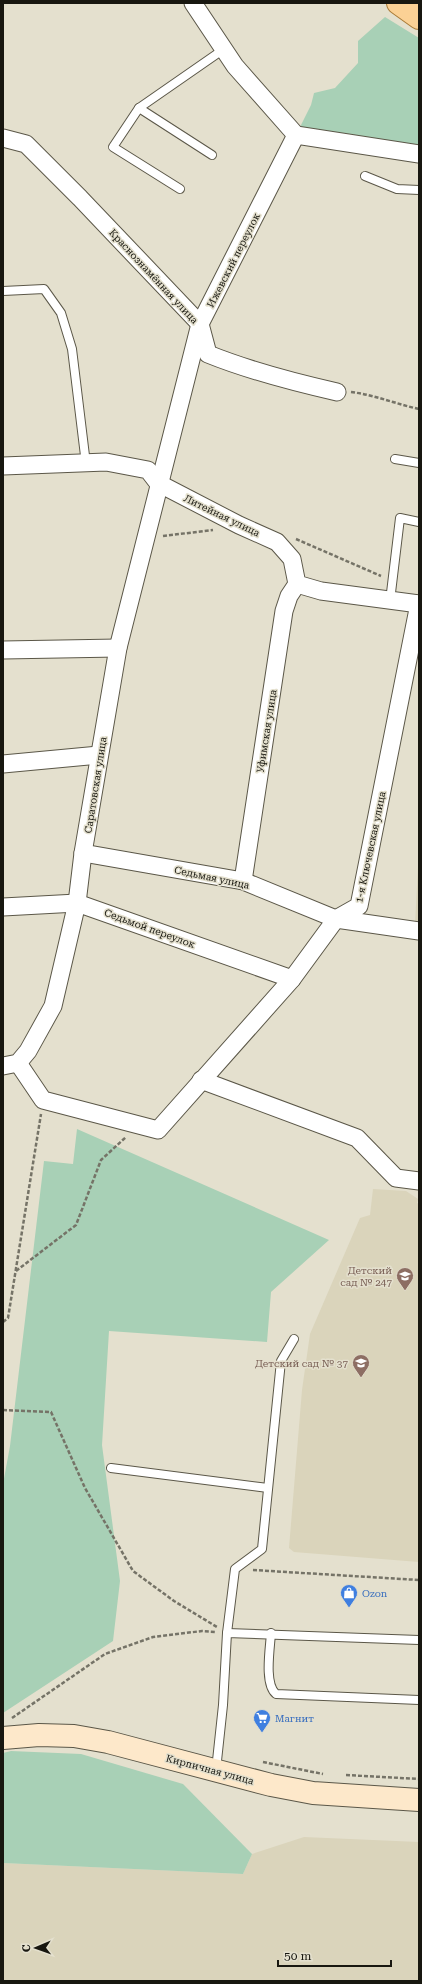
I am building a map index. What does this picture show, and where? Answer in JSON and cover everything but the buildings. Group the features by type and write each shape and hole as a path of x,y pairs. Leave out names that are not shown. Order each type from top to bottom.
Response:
{"street":[{"path":"193,3 235,66 296,135 419,154"},
{"name":"Ижевский переулок","path":"158,483 200,324 296,135"},
{"name":"Краснознамённая улица","path":"3,138 26,144 200,324 208,354 230,363 289,381 337,392"},
{"name":"Литейная улица","path":"3,466 86,464 106,462 148,470 158,483 239,525 277,542 292,559 296,584"},
{"name":"Саратовская улица","path":"11,1065 28,1051 53,1006 77,903 83,853 118,648 158,483"},
{"path":"296,584 320,591 419,604"},
{"name":"Уфимская улица","path":"243,881 284,611 296,584"},
{"name":"1-я Ключевская улица","path":"43,1100 158,1130 292,979 336,919 359,906 419,604"},
{"path":"3,650 118,648"},
{"path":"3,764 99,755"},
{"name":"Седьмая улица","path":"83,853 243,881 336,919 419,931"},
{"name":"Седьмой переулок","path":"3,907 77,903 292,979"},
{"path":"11,1065 43,1100"},
{"path":"201,1080 357,1138 396,1178 419,1181"},
{"name":"Кирпичная улица","path":"7,1728 39,1735 74,1736 108,1742 271,1785 314,1792 419,1800"}],"lane":[{"path":"180,189 113,147 139,108 224,49"},
{"path":"139,108 212,155"},
{"path":"365,176 397,188 419,190"},
{"path":"3,291 44,289 61,313 72,349 86,464"},
{"path":"396,459 419,463"},
{"path":"390,601 400,518 419,522"},
{"path":"216,1771 223,1706 226,1633 235,1569 262,1549 281,1361 294,1339"},
{"path":"111,1468 268,1488"},
{"path":"226,1633 270,1633 419,1640"},
{"path":"270,1633 269,1679 271,1690 276,1694 419,1700"}],"path":[{"path":"337,392 346,391 372,395 400,405 419,409"},
{"path":"145,538 192,534 239,525"},
{"path":"3,1322 8,1318 43,1100"},
{"path":"16,1272 76,1225 101,1160 139,1125"},
{"path":"3,1410 51,1412 85,1488 133,1571 174,1601 226,1633"},
{"path":"235,1569 419,1580"},
{"path":"7,1728 104,1654 153,1637 202,1631 226,1633"}],"shaded area":[{"path":"419,848 419,924 415,924"},
{"name":"Детский сад № 37","path":"373,1189 406,1191 418,1199 417,1203 419,1204 419,1562 294,1552 289,1548 302,1390 310,1334 360,1218 370,1215"},
{"path":"304,1837 419,1842 419,1981 3,1981 3,1863 243,1874 252,1854"}],"green space":[{"path":"385,17 419,38 419,151 297,133 311,105 314,93 335,88 358,63 358,41"},
{"path":"77,1129 329,1240 271,1292 267,1342 109,1331 102,1445 120,1581 113,1641 3,1713 3,1484 10,1446 44,1161 73,1164"},
{"path":"11,1751 81,1754 183,1784 252,1854 243,1874 3,1863 3,1753"}],"place":[{"name":"Детский сад № 247","path":"405,1291"},
{"name":"Детский сад № 37","path":"361,1378"},
{"name":"Ozon","path":"349,1608"},
{"name":"Магнит","path":"262,1733"}]}
